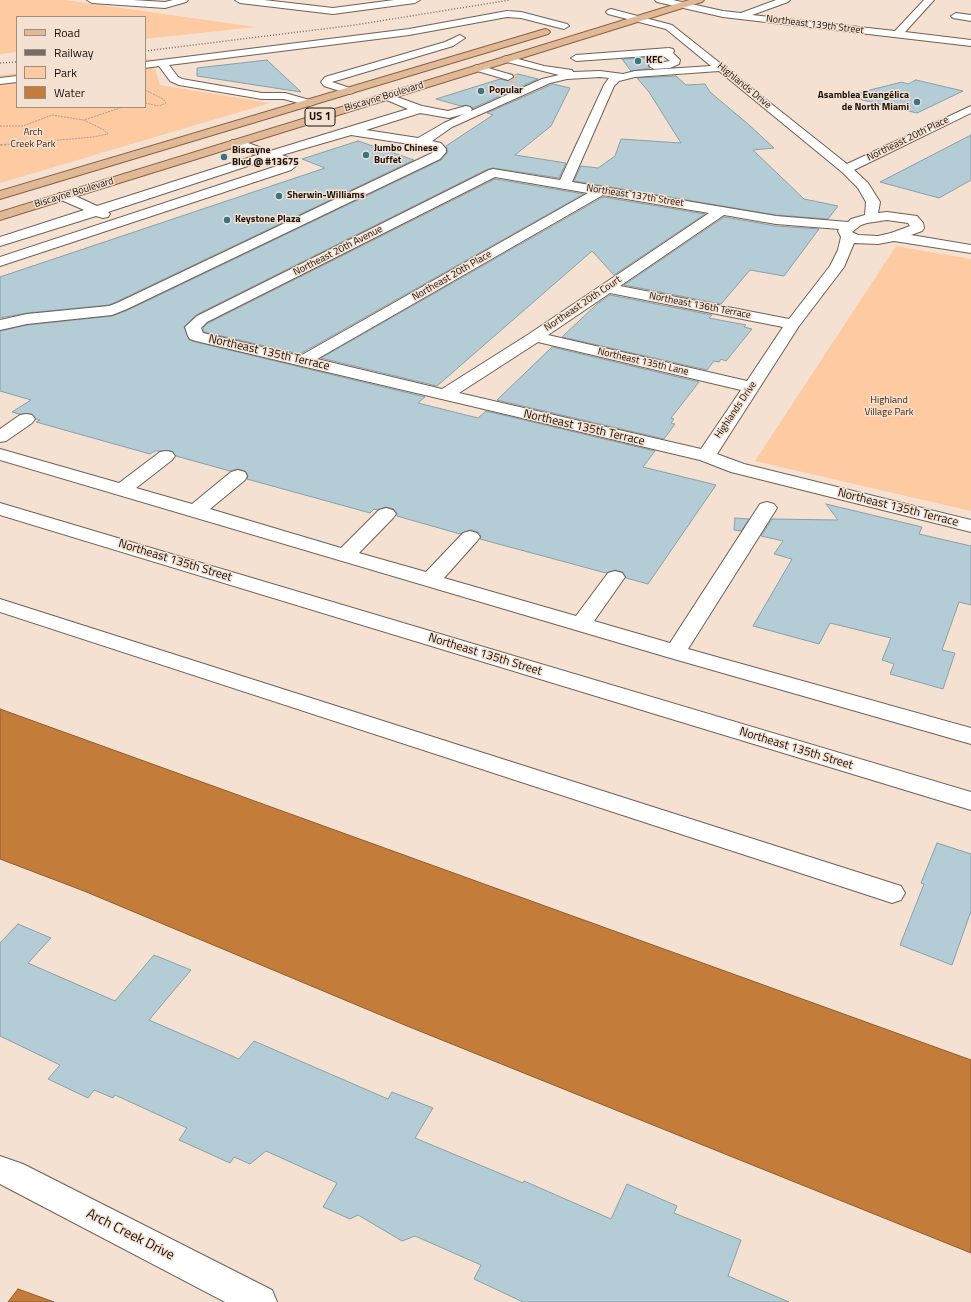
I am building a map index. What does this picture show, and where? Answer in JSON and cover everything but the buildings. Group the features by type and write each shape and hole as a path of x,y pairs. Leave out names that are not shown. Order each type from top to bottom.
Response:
{"main road":[{"name":"Biscayne Boulevard","path":"0,216 699,0"},
{"path":"607,13 630,6"},
{"name":"Biscayne Boulevard","path":"0,195 576,22"},
{"path":"354,89 386,96"},
{"path":"35,184 64,196"}],"street":[{"path":"92,0 164,5 183,0"},
{"path":"240,0 333,11 415,0"},
{"name":"Northeast 139th Street","path":"660,0 739,18 777,23 834,27 847,31 893,36 971,43"},
{"path":"739,18 748,12 785,0"},
{"path":"893,36 929,0"},
{"path":"717,13 736,5"},
{"name":"Highlands Drive","path":"607,13 639,18 669,27 846,169 864,186 882,195 905,217 915,221 916,225"},
{"path":"777,23 798,13"},
{"path":"146,65 409,32 514,14 564,26"},
{"path":"956,16 971,18"},
{"path":"834,27 844,18"},
{"path":"354,89 328,84 326,82 450,44 459,36 445,25"},
{"path":"409,32 481,51"},
{"path":"289,48 298,57"},
{"path":"433,49 461,57"},
{"path":"543,69 596,51"},
{"path":"507,59 543,69 561,72 670,65 676,62 667,52 576,58"},
{"path":"708,57 722,55"},
{"path":"162,64 174,80 179,82 262,96 285,96 309,103"},
{"path":"386,96 419,109 441,114 456,114 522,82 478,68"},
{"path":"564,185 609,85 615,79 635,74 722,68"},
{"path":"421,142 448,125 550,80 567,76 600,74 623,77"},
{"path":"735,79 750,78"},
{"path":"0,81 16,79"},
{"path":"0,242 270,155 419,109"},
{"name":"Northeast 20th Place","path":"846,169 971,109"},
{"path":"0,325 27,319 112,310 360,193 436,156 440,152 440,148 437,146 421,142 351,131"},
{"path":"0,262 286,168 290,165 288,162 236,143"},
{"name":"Northeast 137th Street","path":"493,173 776,220 784,223 848,232 862,240 878,240 894,237"},
{"name":"Northeast 20th Avenue","path":"196,336 193,327 202,319 493,173"},
{"name":"Highlands Drive","path":"864,186 873,202 871,218"},
{"name":"Northeast 20th Place","path":"302,361 601,191"},
{"path":"64,196 121,223"},
{"name":"Northeast 20th Court","path":"444,395 535,337 721,211"},
{"path":"848,232 864,219 887,216 905,217"},
{"path":"894,237 917,228 916,225 971,249"},
{"name":"Highlands Drive","path":"706,456 793,324 837,268 845,250 848,232"},
{"path":"894,237 971,249"},
{"name":"Highlands Drive","path":"837,268 858,257 878,240"},
{"name":"Northeast 136th Terrace","path":"607,288 793,324"},
{"name":"Northeast 135th Terrace","path":"196,336 706,456 738,468 971,526"},
{"name":"Northeast 135th Lane","path":"535,337 752,387"},
{"path":"26,419 2,452 196,511 675,652 971,736"},
{"path":"123,489 166,456"},
{"path":"196,511 238,476"},
{"path":"675,652 767,508"},
{"name":"Northeast 135th Street","path":"0,509 971,801"},
{"path":"345,555 386,514"},
{"path":"430,580 470,537"},
{"path":"581,624 615,577"},
{"path":"0,605 892,893"},
{"name":"Arch Creek Drive","path":"0,1170 12,1174 260,1302"}],"path":[{"path":"146,90 163,99 166,103 159,106 146,103"},
{"path":"84,120 120,108"},
{"path":"0,126 23,126 52,115 66,116 84,120 104,130 108,134 93,137 0,145"}],"green space":[{"path":"0,0 65,0 256,27 146,39 146,16 16,16 16,52 0,54"},
{"name":"Arch Creek Park","path":"146,59 152,59 160,85 270,103 0,183 0,75 16,73 16,108 146,108"},
{"name":"Highland Village Park","path":"896,246 971,259 971,511 755,461"}],"water":[{"path":"0,709 971,1060 971,1253 407,1026 84,891 0,859"},
{"path":"18,1289 54,1302 8,1302"}],"tunnel":[{"path":"508,77 517,80"}],"railway":[{"path":"146,51 355,25 510,0"},
{"path":"0,63 16,62"}],"place":[{"name":"KFC","path":"638,61"},
{"name":"Popular","path":"481,91"},
{"name":"Asamblea Evangélica de North Miami","path":"917,102"},
{"name":"Jumbo Chinese Buffet","path":"366,155"},
{"name":"Biscayne Blvd @ #13675","path":"224,157"},
{"name":"Sherwin-Williams","path":"279,196"},
{"name":"Keystone Plaza","path":"227,220"}]}
